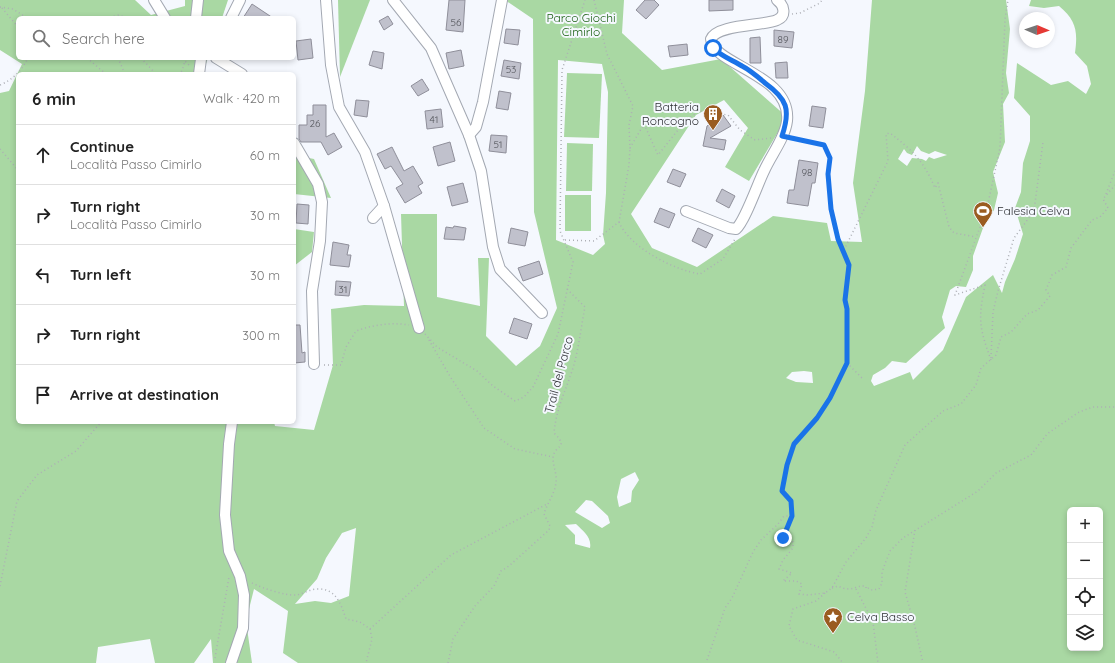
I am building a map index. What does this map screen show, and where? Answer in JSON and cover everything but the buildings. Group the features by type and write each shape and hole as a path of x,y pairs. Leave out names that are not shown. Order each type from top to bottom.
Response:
{"street":[{"path":"154,0 164,16"},
{"path":"196,16 198,0"},
{"path":"232,16 240,0"},
{"path":"326,0 331,65 339,107 365,152 384,206 419,328"},
{"path":"393,0 431,48 469,135 481,171 493,248 500,269 542,313"},
{"path":"469,135 476,127 483,102 502,0"},
{"path":"686,211 729,228 733,229 739,227 772,152 782,136 786,123 787,110 785,101 780,94 744,67 718,53 713,48 711,38 716,33 749,24 767,23 779,19 783,16 782,6 777,0"},
{"path":"196,72 200,60"},
{"path":"219,60 239,72"},
{"path":"296,146 318,184 322,202 320,241 312,291 314,364"},
{"path":"373,218 384,206"},
{"path":"231,663 243,628 244,595 240,576 229,551 225,515 229,444 232,424"}],"path":[{"path":"314,364 341,365 346,347 356,331 369,326 395,323 419,328 437,347 477,371 493,386 515,401 524,397 533,387 558,334 573,262 560,231 562,70 585,0"},
{"path":"594,0 607,54 633,106 628,125 630,148 629,165 619,222 623,231 652,256 685,272 700,274 724,259 733,245 739,227"},
{"path":"783,16 800,13 820,3 822,0"},
{"path":"990,360 981,332 980,311 985,285 955,295 987,208 1000,148 1005,19 1008,0"},
{"path":"1,8 13,9 24,16"},
{"path":"1,8 16,25"},
{"path":"112,16 119,14 124,16"},
{"path":"20,72 27,60"},
{"path":"89,60 104,72"},
{"path":"119,60 124,72"},
{"path":"143,60 154,72"},
{"path":"180,72 185,61 196,72"},
{"path":"0,85 16,75"},
{"path":"630,148 644,124 658,155 686,120 700,111 728,115 740,130 755,140 782,136 824,145 830,158 828,174 831,209 838,239 844,250 849,265 845,300 847,309 847,363 830,398 817,418 794,444 787,465 782,491 791,501 792,516 783,538 793,542 793,548 783,560 779,569 792,573 783,581 796,581 802,584 799,594 808,595 825,593"},
{"path":"844,250 888,160 886,134 890,133 911,149 926,168 935,188 938,183 949,227 954,233 977,237"},
{"path":"990,360 994,305 1014,238 1034,211 1043,142"},
{"path":"0,149 16,168"},
{"path":"832,588 846,562 866,538 872,527 876,510 905,444 943,411 961,404 976,385 981,368 996,355 1001,336 1011,332 1027,314 1038,310 1050,296 1046,290 1052,274 1066,267 1070,248 1092,220 1100,217 1108,208 1103,199 1106,196 1115,171"},
{"path":"1106,196 1115,185"},
{"path":"565,240 594,241 619,222"},
{"name":"Trail del Parco","path":"553,457 556,450 562,443 560,438 554,432 554,427 559,402 573,368 585,307 567,289"},
{"path":"428,337 451,378 484,428 515,449 553,457 557,473 556,484 544,514 550,526 549,530 509,566 501,571 494,586 475,606 453,639 448,663"},
{"path":"847,363 862,378"},
{"path":"844,663 834,652 797,640 789,626 793,609 816,601 832,588 838,586 846,590 856,589 861,586 866,586 866,589 869,588 872,590 879,589 882,583 882,572 890,551 915,530 978,491 996,473 1031,455 1047,434 1079,412 1093,407 1115,406"},
{"path":"0,586 17,501 37,476 76,451 99,424"},
{"path":"370,629 451,555 548,503"},
{"path":"707,660 726,608 753,552 761,540 778,524 784,516 792,516"},
{"path":"915,530 905,592 923,663"},
{"path":"215,658 233,559"},
{"path":"240,576 261,588 295,595 317,589 328,590 339,599 346,619 360,622 370,629 372,639 366,663"},
{"path":"738,585 742,586"},
{"path":"856,589 873,622 878,663"}],"green space":[{"path":"0,0 135,0 151,15 185,6 185,0 228,0 223,16 16,16 16,60 207,60 203,72 18,72 22,64 0,50"},
{"path":"338,0 370,0 340,77"},
{"name":"Parco Giochi Cimirlo","path":"505,0 624,0 622,33 662,70 721,59 787,117 749,181 725,167 748,128 724,100 696,115 631,214 652,248 697,267 773,216 827,223 831,241 862,242 853,183 865,91 872,0 1006,0 1010,29 1006,73 1009,93 1003,104 1005,142 993,172 998,193 994,210 983,228 973,256 973,270 966,287 956,286 950,290 942,317 945,328 906,363 892,361 885,368 873,375 871,381 874,386 910,372 913,380 943,350 966,297 993,275 1002,293 1023,234 1015,208 1021,192 1023,163 1030,141 1030,116 1014,98 1017,63 1051,85 1068,81 1086,94 1091,84 1087,66 1075,53 1076,32 1069,16 1059,6 1044,8 1029,6 1031,0 1115,0 1115,663 298,663 283,653 288,611 254,589 246,621 252,663 213,663 211,639 194,663 155,663 150,639 98,647 96,663 0,663 0,93 9,91 16,76 16,424 274,424 275,426 314,430 333,365 331,309 364,305 404,306 401,214 437,214 437,297 480,306 478,258 489,258 486,336 516,366 540,346 557,308 534,212 533,19","holes":["558,60 602,64 608,92 606,193 603,235 605,244 593,255 556,240","917,146 921,151 929,154 935,151 947,155 934,159 929,157 926,161 912,158 907,166 898,159 904,149 907,153 912,155","792,372 812,372 813,383 796,382 786,378","635,472 639,480 632,491 631,502 619,507 617,497 621,479","586,500 592,501 608,516 610,523 602,528 575,512","576,524 588,537 590,541 590,548 575,544 575,535 565,525","356,528 349,596 331,603 315,601 295,604 317,579 326,558 342,533"]},
{"path":"567,73 602,74 599,138 564,137"},
{"path":"567,143 593,144 592,191 566,191"},
{"path":"296,155 314,159 331,198 296,194"},
{"path":"565,195 591,195 591,231 565,231"},
{"path":"296,229 314,232 312,252 296,264"}],"place":[{"name":"Batteria Roncogno","path":"713,131"},
{"name":"Falesia Celva","path":"983,228"},
{"name":"Celva Basso","path":"833,634"}],"route":[{"path":"713,48 718,53 744,67 780,94 785,101 787,110 786,123 782,136 824,145 830,158 828,174 831,209 838,239 844,250 849,265 845,300 847,309 847,363 830,398 817,418 794,444 787,465 782,491 788,495 791,501 792,516 783,538"}]}
